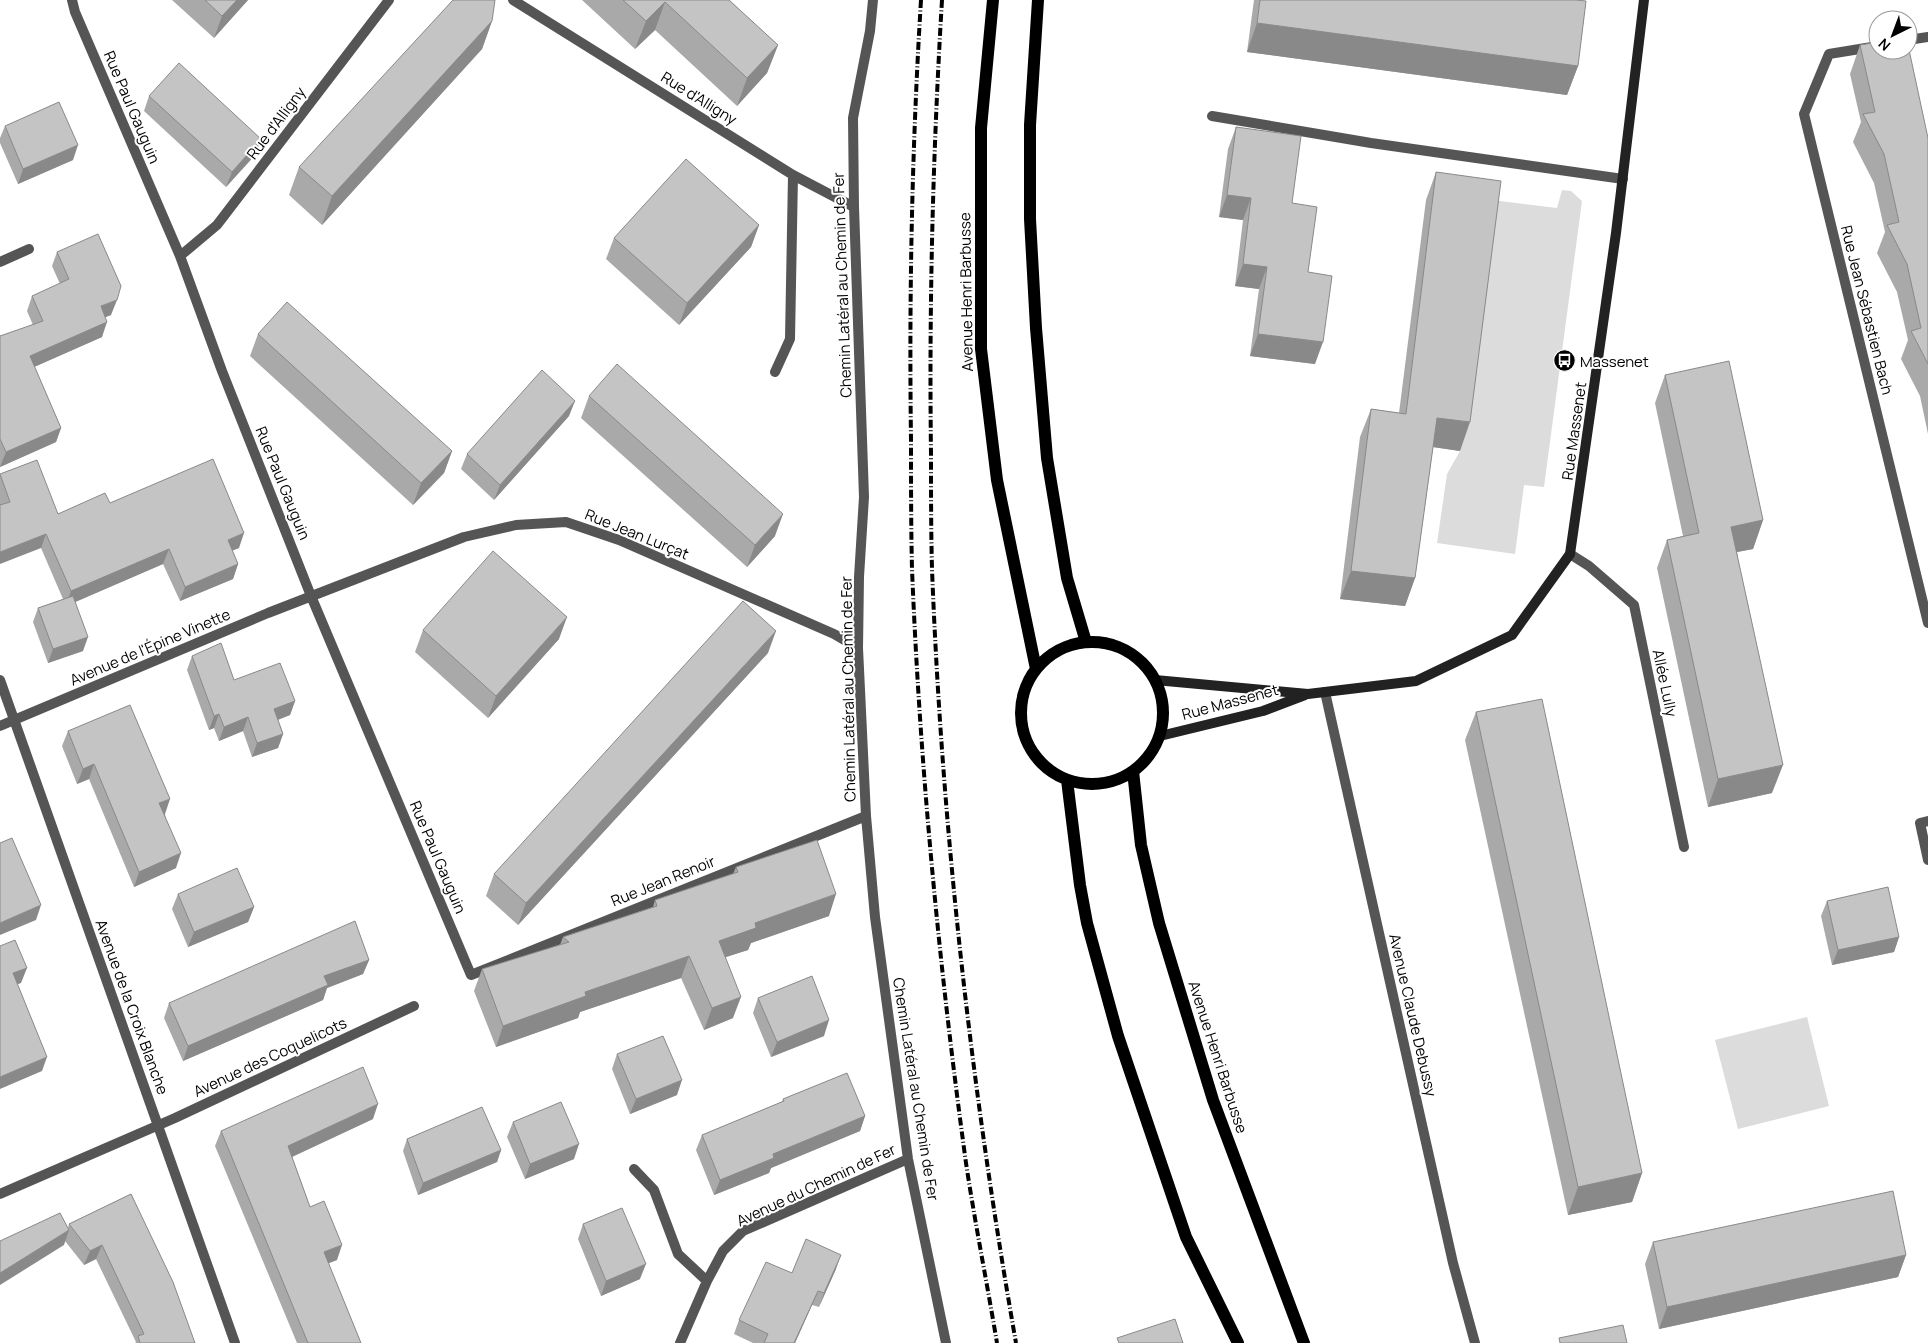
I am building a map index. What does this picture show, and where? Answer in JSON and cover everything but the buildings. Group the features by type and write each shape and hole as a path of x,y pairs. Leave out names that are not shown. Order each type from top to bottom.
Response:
{"main road":[{"name":"Avenue Henri Barbusse","path":"993,0 981,128 980,349 998,480 1036,669"},
{"path":"1038,0 1030,125 1030,219 1036,328 1048,458 1064,560 1067,578 1086,642"},
{"name":"Rue Massenet","path":"1155,680 1308,694 1416,681 1512,635 1570,554 1623,179 1644,0"},
{"path":"1086,642 1107,643 1126,651 1143,663 1155,680 1162,698 1163,717 1160,736 1149,756 1133,771 1112,781 1090,784 1067,780 1048,769 1032,752 1023,732 1020,710 1025,688 1036,669 1050,655 1067,646 1086,642"},
{"name":"Rue Massenet","path":"1160,736 1262,711 1308,694"},
{"name":"Avenue Henri Barbusse","path":"1133,771 1140,845 1159,923 1213,1100 1304,1343"},
{"path":"1067,780 1080,885 1087,923 1118,1036 1186,1237 1238,1343"}],"street":[{"name":"Rue Paul Gauguin","path":"72,0 75,12 180,256 222,371 311,596 471,975"},
{"name":"Rue d'Alligny","path":"180,256 217,225 389,0"},
{"name":"Rue d'Alligny","path":"513,0 793,175 854,207"},
{"name":"Chemin Latéral au Chemin de Fer","path":"873,0 870,31 853,118 854,207 864,497 859,578 858,648 866,816 875,917 908,1159 946,1343"},
{"name":"Rue Jean Sébastien Bach","path":"1868,48 1829,54 1804,114 1928,623"},
{"path":"1212,116 1371,143 1623,179"},
{"path":"775,372 790,339 793,175"},
{"path":"0,262 30,249"},
{"name":"Rue Jean Lurçat","path":"311,596 464,537 516,525 566,522 619,540 834,634 858,648"},
{"name":"Allée Lully","path":"1570,554 1590,566 1634,605 1684,846"},
{"name":"Avenue de l'Épine Vinette","path":"0,726 311,596"},
{"name":"Avenue de la Croix Blanche","path":"0,680 235,1343"},
{"name":"Avenue Claude Debussy","path":"1325,692 1453,1263 1475,1343"},
{"name":"Rue Jean Renoir","path":"471,975 866,816"},
{"path":"1928,821 1920,823 1928,860"},
{"name":"Avenue des Coquelicots","path":"0,1194 158,1125 414,1006"},
{"name":"Avenue du Chemin de Fer","path":"680,1343 707,1281 723,1251 744,1231 908,1159"},
{"path":"634,1169 654,1190 678,1254 707,1281"}],"shaded area":[{"path":"1562,190 1571,191 1582,201 1544,487 1524,485 1515,554 1437,543 1447,474 1460,451 1492,200 1557,208"},
{"path":"1807,1017 1829,1106 1738,1129 1715,1040"}],"railway":[{"path":"921,0 913,165 910,385 911,537 920,718 939,941 956,1089 973,1208 997,1343"},
{"path":"942,0 936,113 931,283 932,555 937,666 951,861 972,1054 985,1151 1016,1343"}],"place":[{"name":"Massenet","path":"1564,361"}]}
